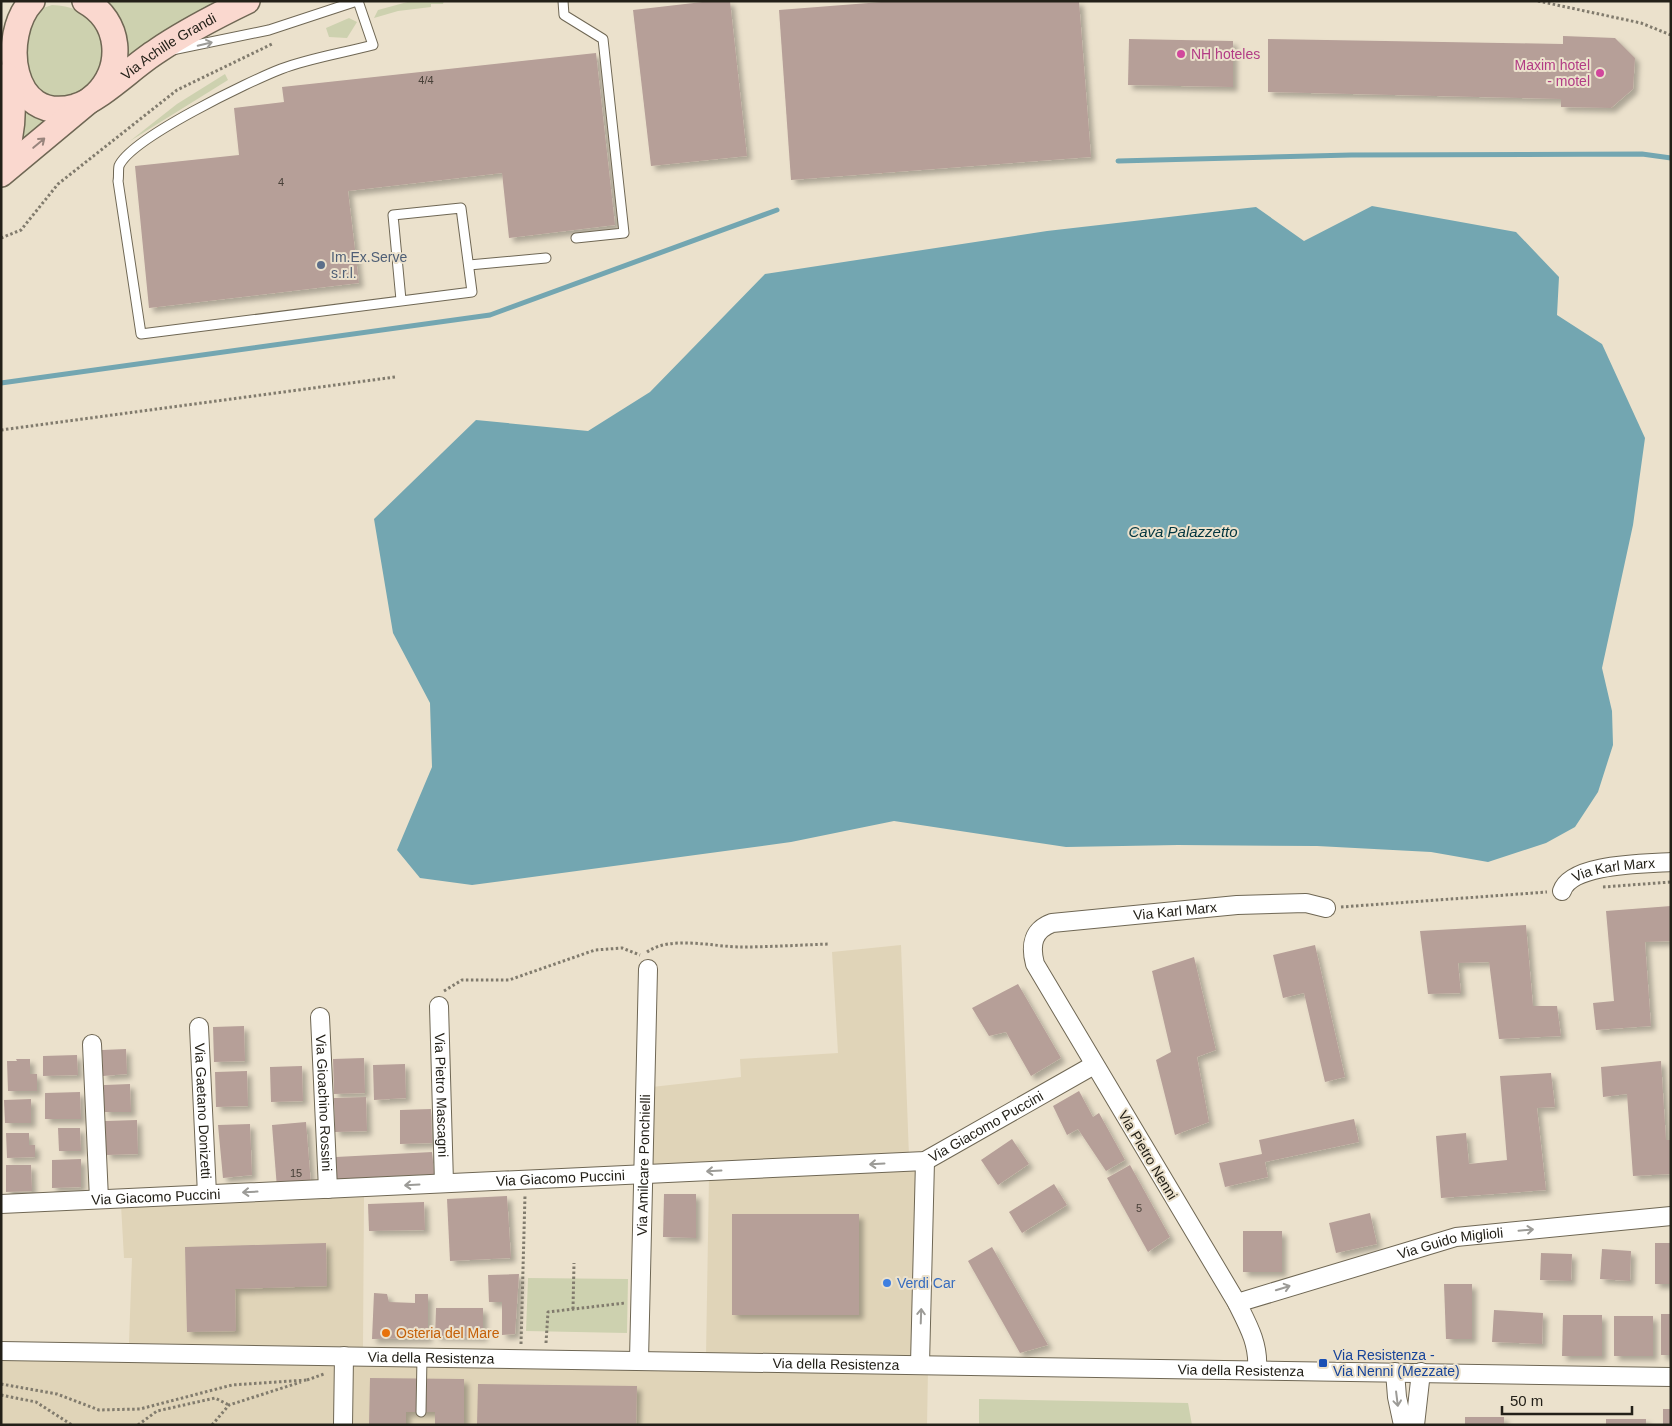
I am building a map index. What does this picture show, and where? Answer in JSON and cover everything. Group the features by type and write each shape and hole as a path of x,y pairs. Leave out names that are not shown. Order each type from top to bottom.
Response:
{"main road":[{"name":"Via Achille Grandi","path":"32,1 15,15 4,35 2,56 5,72 24,97 48,108 73,107 94,96 157,51 212,18 247,1"},
{"name":"Via Achille Grandi","path":"85,1 96,8 107,22 116,48 112,73 104,87 94,96"},
{"path":"1,172 11,127 5,72"},
{"path":"1,172 94,96"}],"street":[{"name":"Via Karl Marx","path":"1562,891 1569,880 1590,871 1671,862"},
{"name":"Via Karl Marx","path":"1033,942 1037,932 1043,926 1052,922 1237,905 1306,903 1326,908"},
{"name":"Via Pietro Nenni","path":"1033,942 1032,953 1036,964 1094,1065 1237,1303 1255,1341 1258,1354 1257,1369"},
{"name":"Via Amilcare Ponchielli","path":"640,1360 648,969"},
{"name":"Via Pietro Mascagni","path":"439,1006 444,1183"},
{"name":"Via Gioachino Rossini","path":"320,1017 328,1189"},
{"name":"Via Gaetano Donizetti","path":"199,1026 207,1194"},
{"path":"92,1044 99,1199"},
{"name":"Via Giacomo Puccini","path":"1,1204 926,1162 1094,1065"},
{"path":"920,1364 926,1162"},
{"name":"Via Guido Miglioli","path":"1237,1303 1456,1238 1671,1216"},
{"name":"Via della Resistenza","path":"1,1351 344,1362 422,1357 1671,1377"},
{"path":"343,1425 344,1362"},
{"path":"1395,1372 1397,1397 1403,1425"},
{"path":"1415,1425 1421,1372"}],"lane":[{"path":"157,51 179,50 269,30 358,1 373,45 282,68 225,94 156,133 128,156 119,167 121,201 141,334 472,292 462,208 393,215 401,300"},
{"path":"563,1 564,15 603,39 624,233 576,238"},
{"path":"469,265 546,258"},
{"path":"421,1412 422,1357"}],"path":[{"path":"1538,1 1641,23 1671,36"},
{"path":"1,430 395,376"},
{"path":"1599,888 1671,882"},
{"path":"1326,908 1562,891"},
{"path":"439,1006 441,994 456,982 474,979 509,980 602,949 622,948 638,953 643,957 653,948 676,944 742,947 829,944"},
{"path":"520,1359 525,1180"},
{"path":"574,1263 574,1309"},
{"path":"545,1359 548,1312 640,1301"},
{"path":"212,1425 229,1405 307,1380 344,1362"},
{"path":"1,1384 58,1394 99,1410 140,1408 232,1385 307,1380"},
{"path":"1,1395 36,1402 72,1425"},
{"path":"138,1425 157,1411 215,1398 229,1405"}],"shaded area":[{"path":"901,945 909,1156 649,1169 652,1087 741,1077 740,1059 838,1053 832,952"},
{"path":"919,1169 914,1356 706,1356 709,1177"},
{"path":"364,1197 363,1347 129,1343 132,1258 124,1258 121,1205"},
{"path":"1,1352 928,1370 927,1425 1,1425"}],"green space":[{"path":"107,1 216,1 127,57"},
{"path":"411,1 444,1 443,4 431,4 431,7 398,11 374,18 378,10"},
{"path":"52,5 77,10 93,21 102,36 104,54 100,70 90,85 76,95 58,99 29,89 15,32 37,10"},
{"path":"349,18 357,22 347,38 329,37 326,28"},
{"path":"225,74 228,80 130,141 177,104"},
{"path":"27,112 44,117 48,121 25,141 23,126"},
{"path":"528,1278 628,1279 627,1333 526,1331"},
{"path":"979,1399 1188,1403 1192,1425 979,1425"}],"water":[{"name":"Cava Palazzetto","path":"1372,206 1516,232 1559,277 1557,315 1602,344 1645,438 1633,525 1602,668 1612,711 1613,745 1598,792 1575,827 1546,843 1488,862 1431,852 1317,846 1178,845 1066,847 894,821 791,842 472,885 420,878 397,850 432,767 430,703 393,633 374,519 476,420 588,431 650,392 765,274 1047,231 1256,207 1304,241"}],"building":[{"path":"711,1 730,1 747,156 651,166 633,10"},
{"path":"894,1 1079,1 1091,157 791,180 779,10"},
{"path":"1563,36 1615,38 1635,58 1633,89 1611,108 1561,107 1561,99 1268,92 1268,39 1563,44"},
{"path":"1129,39 1233,41 1233,87 1128,85"},
{"path":"596,53 615,225 509,238 502,173 348,191 359,283 149,308 135,166 239,155 234,108 284,102 282,87"},
{"path":"1671,906 1671,941 1645,942 1651,1026 1596,1030 1593,1003 1614,1001 1606,911"},
{"path":"1526,925 1533,1006 1557,1006 1561,1036 1499,1039 1489,962 1458,963 1461,993 1428,994 1420,931"},
{"path":"1315,945 1345,1077 1325,1082 1304,993 1283,998 1273,955"},
{"path":"1194,957 1216,1050 1197,1057 1209,1122 1175,1135 1156,1060 1171,1052 1152,971"},
{"path":"1018,984 1061,1058 1031,1076 1006,1032 989,1036 972,1008"},
{"path":"244,1026 245,1061 214,1062 213,1027"},
{"path":"126,1049 127,1074 103,1076 102,1050"},
{"path":"77,1055 78,1075 43,1076 43,1056"},
{"path":"364,1058 365,1093 334,1094 333,1059"},
{"path":"16,1059 30,1059 30,1074 37,1074 37,1091 8,1091 7,1061 17,1061"},
{"path":"1661,1061 1666,1140 1671,1140 1671,1174 1633,1176 1627,1094 1603,1097 1601,1067"},
{"path":"405,1064 406,1098 374,1100 373,1065"},
{"path":"302,1066 303,1101 271,1102 270,1067"},
{"path":"247,1071 248,1106 216,1107 215,1072"},
{"path":"1551,1073 1555,1107 1537,1108 1546,1190 1441,1198 1436,1136 1466,1133 1469,1164 1507,1160 1500,1076"},
{"path":"130,1084 131,1112 104,1112 104,1085"},
{"path":"1079,1091 1093,1117 1099,1113 1125,1160 1106,1171 1078,1129 1067,1135 1053,1106"},
{"path":"80,1092 81,1119 45,1119 45,1093"},
{"path":"366,1097 367,1131 335,1132 334,1098"},
{"path":"31,1099 31,1123 5,1123 4,1100"},
{"path":"431,1109 432,1143 400,1144 400,1110"},
{"path":"1354,1119 1359,1142 1265,1162 1268,1177 1225,1187 1219,1163 1262,1154 1259,1140"},
{"path":"137,1120 138,1154 106,1155 105,1121"},
{"path":"306,1122 311,1185 277,1188 272,1125"},
{"path":"250,1124 252,1175 223,1178 218,1125"},
{"path":"58,1128 80,1128 81,1151 59,1151"},
{"path":"6,1133 29,1133 29,1145 35,1145 35,1157 7,1158"},
{"path":"1012,1139 1029,1164 998,1185 981,1160"},
{"path":"432,1152 434,1174 337,1179 336,1157"},
{"path":"81,1159 81,1187 52,1188 52,1160"},
{"path":"6,1165 31,1165 32,1191 6,1192"},
{"path":"1130,1165 1170,1237 1148,1252 1107,1178"},
{"path":"1054,1184 1067,1205 1022,1233 1009,1212"},
{"path":"664,1194 696,1194 696,1238 663,1237"},
{"path":"507,1196 511,1258 450,1261 447,1199"},
{"path":"424,1202 425,1230 369,1231 368,1204"},
{"path":"1370,1213 1377,1244 1336,1253 1329,1223"},
{"path":"732,1214 859,1214 859,1315 732,1315"},
{"path":"1243,1231 1282,1231 1282,1272 1243,1272"},
{"path":"326,1243 327,1286 235,1289 236,1331 187,1332 185,1247"},
{"path":"1655,1243 1671,1243 1671,1284 1655,1284"},
{"path":"992,1247 1048,1345 1020,1353 968,1261"},
{"path":"1602,1249 1631,1251 1630,1281 1600,1279"},
{"path":"1541,1253 1572,1254 1571,1281 1540,1280"},
{"path":"519,1274 515,1334 502,1335 502,1302 489,1302 488,1275"},
{"path":"1444,1284 1472,1284 1472,1339 1446,1339"},
{"path":"374,1293 387,1294 389,1302 415,1303 415,1294 428,1294 428,1338 372,1339"},
{"path":"436,1308 483,1308 483,1337 435,1336"},
{"path":"1494,1310 1543,1313 1542,1344 1492,1342"},
{"path":"1661,1314 1671,1314 1671,1355 1661,1355"},
{"path":"1563,1315 1602,1315 1602,1356 1562,1356"},
{"path":"1614,1316 1653,1316 1653,1356 1614,1356"},
{"path":"370,1378 464,1379 464,1425 435,1425 435,1412 406,1412 406,1425 369,1425"},
{"path":"478,1384 637,1386 636,1425 477,1425"},
{"path":"1663,1409 1671,1409 1671,1425 1663,1425"},
{"path":"1465,1417 1504,1417 1504,1425 1465,1425"},
{"path":"1606,1419 1646,1419 1646,1425 1606,1425"}],"waterway":[{"path":"1118,161 1351,155 1642,154 1671,158"},
{"path":"1,383 490,315 777,210"}],"place":[{"name":"NH hoteles","path":"1181,54"},
{"name":"Maxim hotel - motel","path":"1600,73"},
{"name":"Im.Ex.Serve s.r.l.","path":"321,265"},
{"name":"Verdi Car","path":"887,1283"},
{"name":"Osteria del Mare","path":"386,1333"},
{"name":"Via Resistenza - Via Nenni (Mezzate)","path":"1323,1363"}]}
